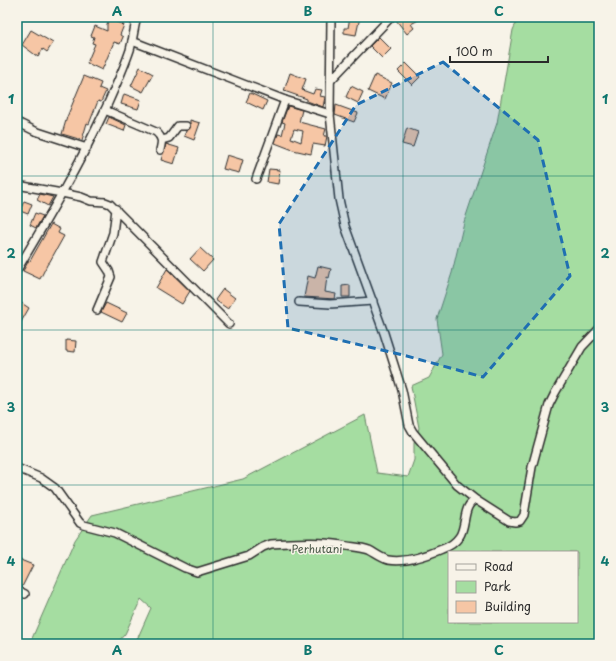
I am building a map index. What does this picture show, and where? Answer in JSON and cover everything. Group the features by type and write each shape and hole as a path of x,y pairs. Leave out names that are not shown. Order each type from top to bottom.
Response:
{"street":[{"path":"331,17 330,114 338,199 341,214 373,301 402,390 409,425 413,432 457,485 476,500 509,521 517,522 523,517 532,467 549,405 582,347 599,329"},
{"path":"330,81 391,17"},
{"path":"17,270 87,148 105,110 119,78 132,41 134,18"},
{"path":"132,41 285,100 330,114"},
{"path":"256,180 285,100"},
{"path":"105,110 156,132 162,140 160,150"},
{"path":"17,122 35,131 87,148"},
{"path":"162,140 169,138 178,126 186,126"},
{"path":"17,185 81,197 91,201 107,202 116,209 229,324"},
{"path":"97,310 111,277 103,261 113,233 116,209"},
{"path":"299,302 330,304 373,301"},
{"path":"17,468 41,478 55,488 80,523 115,533 185,568 197,572 249,556 271,544 334,544 366,550 384,559 393,560 423,556 443,549 456,541 464,527 467,508 471,502 476,500"},
{"path":"17,590 25,594"}],"highlighted area":[{"path":"443,62 538,140 570,276 483,377 403,355 288,328 279,224 356,105"}],"green space":[{"name":"Perhutani","path":"519,17 599,17 599,644 135,644 151,608 141,599 125,634 116,644 31,644 30,643 75,540 92,515 243,479 365,415 377,473 408,477 414,460 414,442 419,428 411,386 429,378 442,354 437,319 452,273 464,222 497,123 513,30"}],"building":[{"path":"350,17 360,17 356,35 344,33 344,28 348,28"},
{"path":"400,17 424,17 411,24 414,28 407,34 396,20"},
{"path":"109,19 124,25 120,35 123,37 120,44 114,42 102,70 87,63 95,44 92,43 94,37 91,36 95,26 107,31"},
{"path":"31,30 53,43 47,52 43,49 38,57 22,45"},
{"path":"379,37 391,49 382,58 370,46"},
{"path":"406,63 420,77 412,85 398,71"},
{"path":"140,67 153,74 143,92 131,86"},
{"path":"290,73 306,79 302,90 313,94 315,89 322,90 320,96 325,97 323,107 307,101 307,99 284,91"},
{"path":"375,75 392,83 385,99 368,91"},
{"path":"84,76 101,83 99,88 106,91 101,102 98,101 89,124 87,123 82,140 62,134 67,117"},
{"path":"351,86 363,92 358,103 346,97"},
{"path":"250,93 267,101 263,110 246,102"},
{"path":"124,94 141,100 138,109 121,104"},
{"path":"336,105 358,113 354,122 335,115"},
{"path":"288,106 302,110 299,122 326,129 324,136 327,136 325,146 313,144 311,154 293,150 275,143 278,134 282,135 285,123 282,122","holes":["294,129 303,131 301,142 291,138"]},
{"path":"109,117 126,125 124,131 106,124"},
{"path":"190,120 200,123 194,140 184,136 186,131 190,128"},
{"path":"407,128 418,132 413,147 402,144"},
{"path":"166,144 179,148 174,164 161,160"},
{"path":"227,155 243,160 239,173 223,169"},
{"path":"269,169 280,170 278,184 267,182"},
{"path":"40,194 53,197 48,206 37,200"},
{"path":"24,201 32,204 28,214 20,211"},
{"path":"35,213 43,216 36,228 30,225"},
{"path":"51,224 60,229 58,233 64,236 40,279 23,271"},
{"path":"200,248 213,260 203,271 190,259"},
{"path":"318,266 331,269 329,278 327,277 325,292 336,294 335,299 304,297 308,276 315,278"},
{"path":"167,269 190,291 182,304 156,288"},
{"path":"350,285 350,297 342,297 342,286"},
{"path":"223,289 235,298 228,309 215,300"},
{"path":"20,302 29,308 17,329 17,307"},
{"path":"106,303 127,313 122,322 101,312"},
{"path":"66,340 76,341 75,352 66,351"},
{"path":"18,559 33,565 22,587 17,585"}]}
